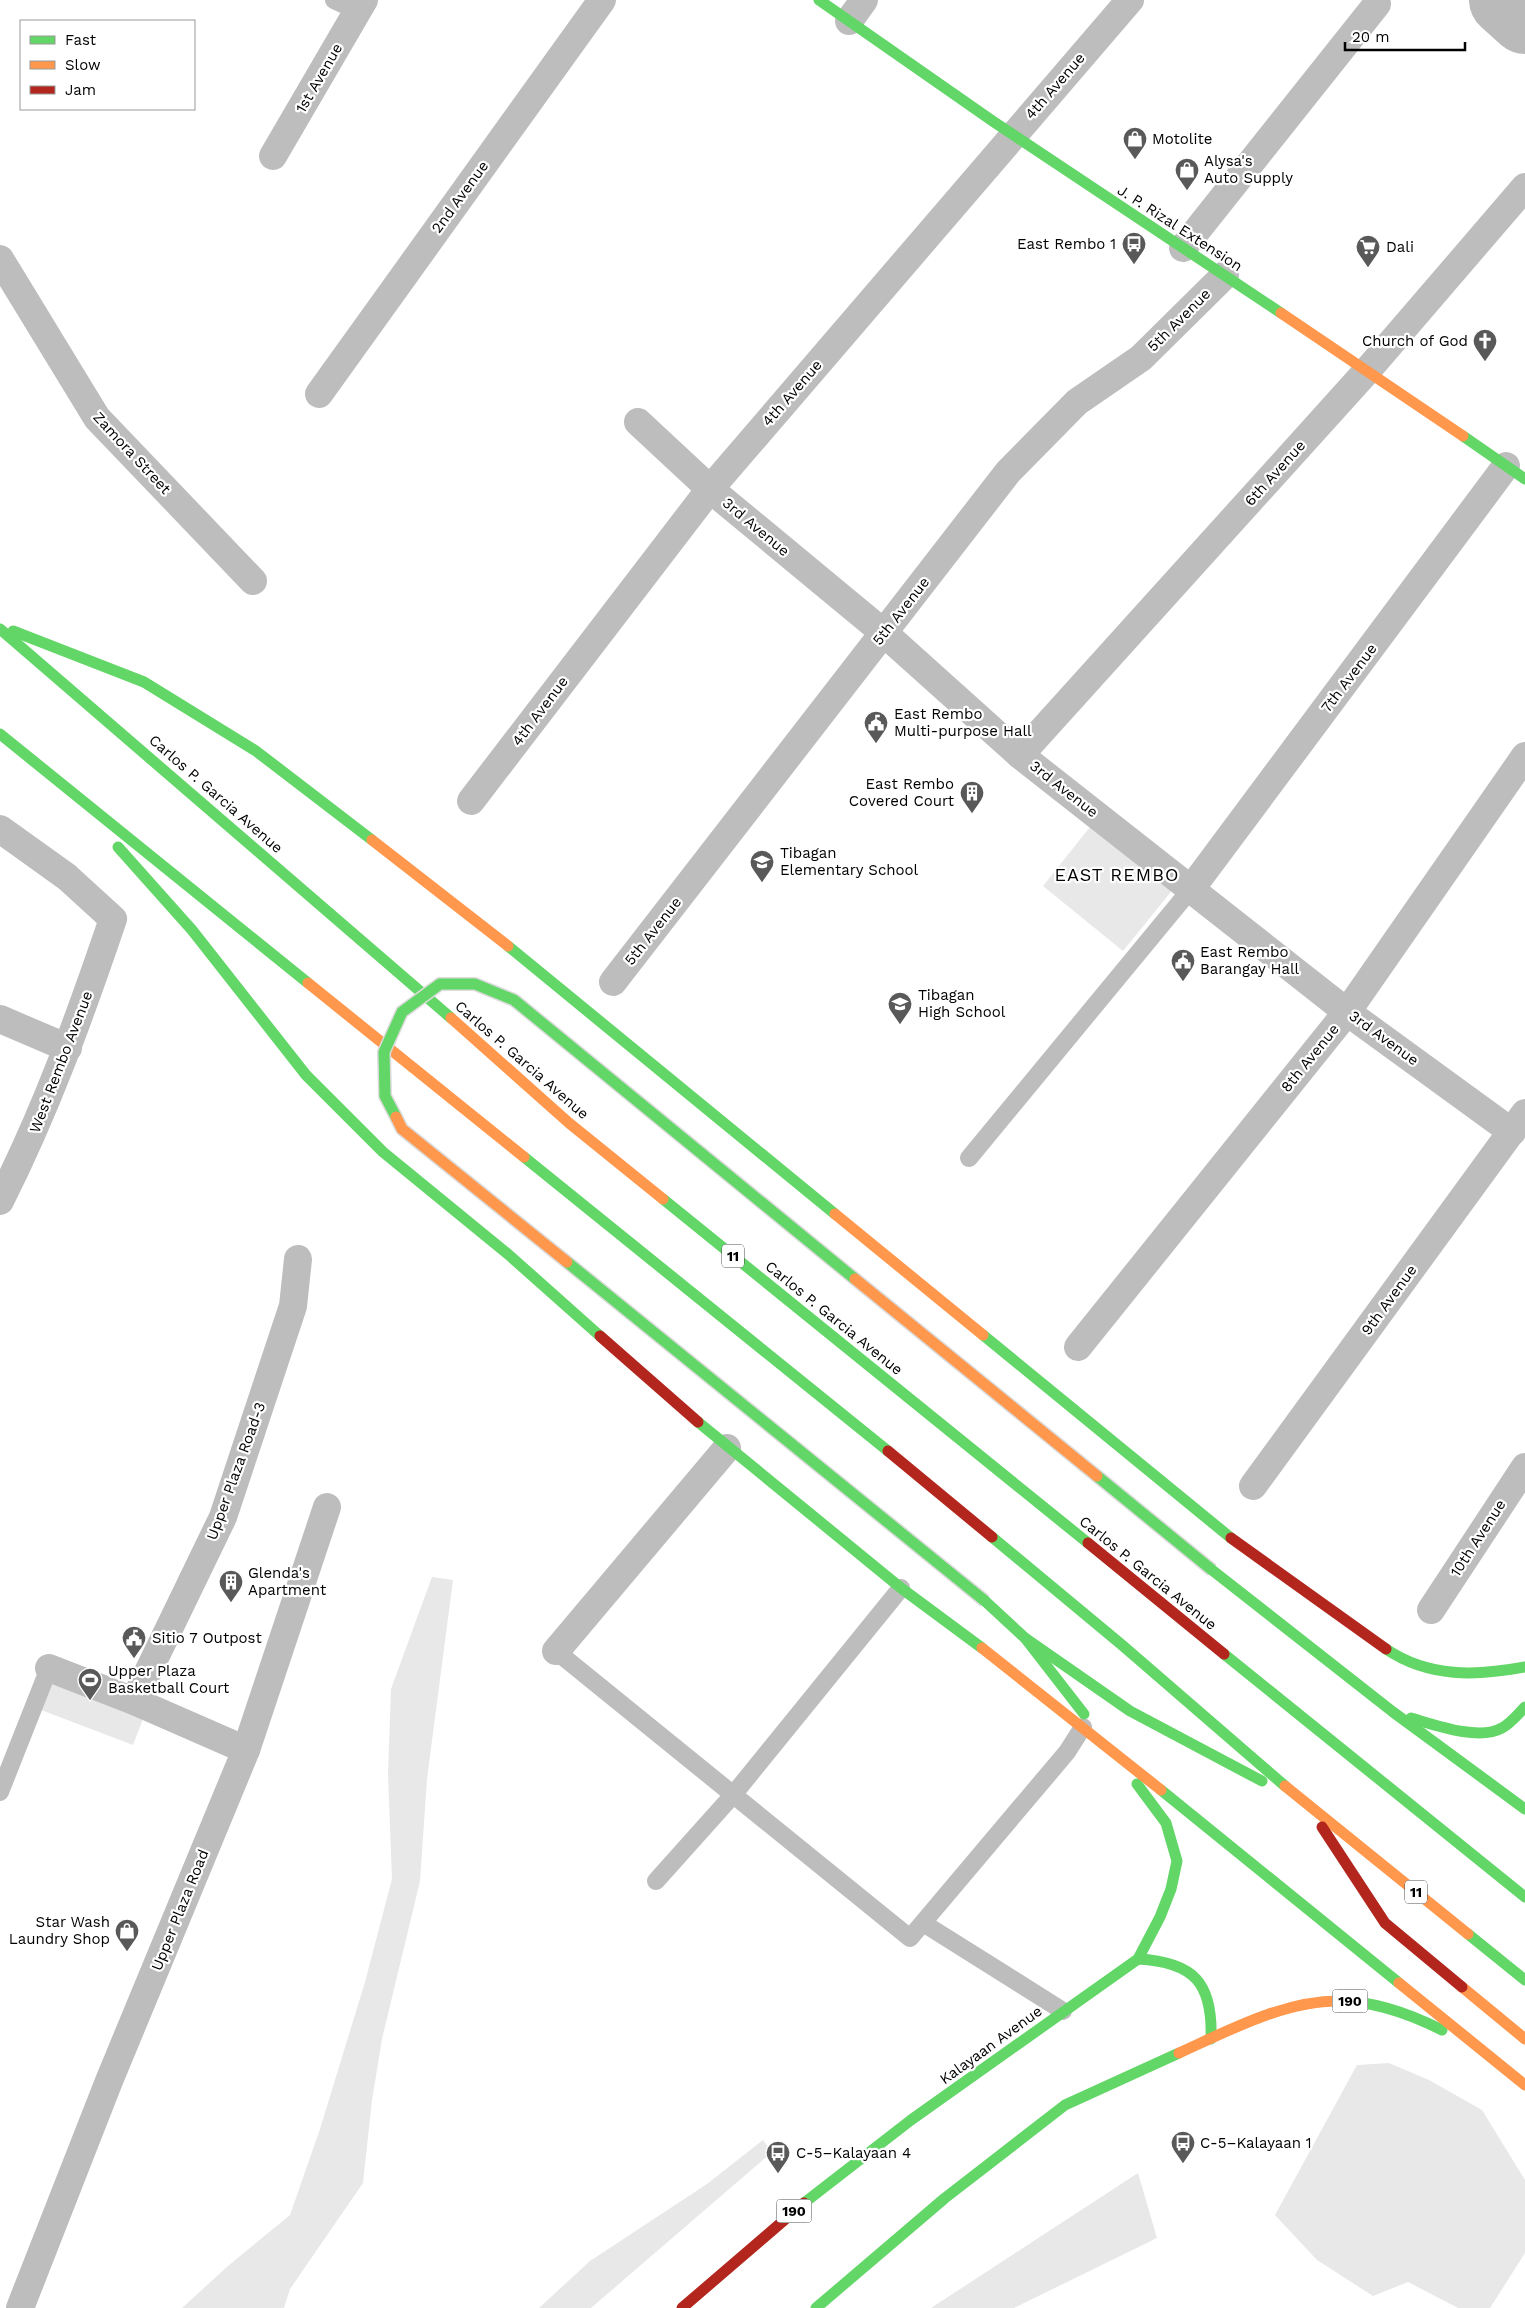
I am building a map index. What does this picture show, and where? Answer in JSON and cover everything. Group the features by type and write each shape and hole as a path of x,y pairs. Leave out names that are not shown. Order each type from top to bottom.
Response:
{"main road":[{"name":"J. P. Rizal Extension","path":"820,0 856,10 1014,134 1515,473"},
{"path":"0,627 144,682 256,751 474,918 1234,1541 1397,1656 1432,1670 1446,1673 1489,1674 1525,1667"},
{"name":"Carlos P. Garcia Avenue","path":"0,627 382,956 569,1123 1525,1897"},
{"name":"11","path":"0,734 259,945 543,1170 920,1477 1122,1645 1307,1805 1525,1980"},
{"path":"58,780 192,930 306,1075 383,1152 509,1255 727,1448 901,1588 1020,1676 1525,2085"},
{"path":"1525,1810 1393,1712 1212,1570 514,1000 476,984 440,984 402,1012 384,1052 385,1096 402,1129 985,1601 1025,1638 1130,1711 1307,1805 1385,1923 1525,2039"},
{"path":"1025,1638 1113,1752"},
{"path":"1393,1712 1442,1726 1485,1733 1499,1730 1525,1708"},
{"name":"Kalayaan Avenue","path":"682,2308 782,2221 912,2120 1138,1959 1160,1917 1171,1889 1177,1861 1166,1823 1113,1752"},
{"path":"1138,1959 1160,1958 1181,1966 1198,1980 1210,2000 1213,2022 1211,2039"},
{"name":"190","path":"816,2308 945,2198 1066,2104 1211,2039 1279,2011 1318,2000 1362,2001 1418,2018 1485,2053"},
{"path":"1485,2053 1525,2074"}],"street":[{"name":"2nd Avenue","path":"319,394 602,0"},
{"name":"4th Avenue","path":"471,801 710,489 1130,0"},
{"path":"1183,248 1376,4"},
{"name":"1st Avenue","path":"273,156 361,6"},
{"name":"6th Avenue","path":"1020,755 1366,372 1525,187"},
{"name":"Zamora Street","path":"0,259 97,418 253,581"},
{"name":"5th Avenue","path":"613,982 1008,472 1077,402 1141,358 1225,275"},
{"name":"3rd Avenue","path":"638,422 710,489 884,633 1020,755 1348,1012 1518,1122"},
{"name":"7th Avenue","path":"1191,890 1515,473"},
{"name":"8th Avenue","path":"1078,1346 1348,1012 1525,756"},
{"name":"West Rembo Avenue","path":"0,830 67,876 114,920 68,1048 29,1143 0,1201"},
{"path":"0,1019 68,1048"},
{"name":"9th Avenue","path":"1253,1486 1518,1122"},
{"name":"Upper Plaza Road-3","path":"134,1701 223,1517 293,1306 298,1260"},
{"path":"556,1651 727,1448"},
{"name":"10th Avenue","path":"1431,1610 1525,1467"},
{"name":"Upper Plaza Road","path":"20,2308 109,2081 246,1750 327,1507"},
{"path":"49,1668 134,1701 246,1750"}],"lane":[{"path":"334,0 361,6"},
{"path":"969,1158 1191,890"},
{"path":"656,1881 733,1795 901,1588"},
{"path":"556,1651 910,1938 1067,1752 1083,1727"},
{"path":"0,1792 49,1668"},
{"path":"922,1924 1063,2011"}],"shaded area":[{"path":"1094,822 1174,888 1123,951 1043,886"},
{"path":"432,1577 453,1580 427,1779 420,1881 382,2039 372,2100 363,2183 290,2289 284,2308 182,2308 228,2266 290,2215 320,2129 365,1982 392,1879 388,1774 391,1689"},
{"name":"Upper Plaza Basketball Court","path":"46,1657 151,1698 133,1745 28,1705"},
{"path":"1389,2063 1429,2080 1482,2110 1525,2180 1525,2253 1490,2308 1458,2308 1408,2282 1373,2296 1317,2260 1275,2215 1357,2065"},
{"path":"763,2140 772,2152 591,2308 539,2308 590,2261 707,2184"},
{"path":"1138,2173 1157,2238 1014,2308 931,2308"}],"waterway":[{"path":"1505,0 1525,18"}],"traffic: fast":[{"path":"819,0 994,122 1281,313"},
{"path":"1463,436 1525,479"},
{"path":"0,629 451,1018"},
{"path":"13,631 144,682 256,751 372,840"},
{"path":"0,734 308,983"},
{"path":"118,847 192,930 306,1075 383,1152 509,1255 600,1336"},
{"path":"508,946 835,1214"},
{"path":"396,1117 385,1096 384,1052 402,1012 440,984 475,984 514,1000 855,1279"},
{"path":"524,1157 888,1451"},
{"path":"663,1199 1088,1543"},
{"path":"567,1262 985,1601"},
{"path":"983,1335 1231,1538"},
{"path":"698,1422 901,1588 982,1648"},
{"path":"1097,1476 1212,1570"},
{"path":"992,1537 1122,1645 1285,1786"},
{"path":"1212,1570 1393,1712 1525,1809"},
{"path":"985,1601 1025,1638 1130,1711 1262,1781"},
{"path":"1025,1638 1084,1714"},
{"path":"1386,1649 1402,1658 1436,1670 1471,1673 1525,1667"},
{"path":"1224,1654 1525,1897"},
{"path":"1411,1718 1444,1728 1469,1732 1492,1732 1502,1728 1525,1707"},
{"path":"804,2203 911,2120 1138,1959 1160,1917 1171,1889 1177,1861 1166,1823 1137,1784"},
{"path":"1161,1790 1399,1983"},
{"path":"1468,1934 1525,1980"},
{"path":"1138,1959 1173,1965 1186,1971 1196,1979 1204,1990 1208,2003 1211,2020 1211,2039"},
{"path":"1339,2001 1379,2006 1442,2030"},
{"path":"816,2308 945,2198 1065,2105 1179,2053"}],"traffic: slow":[{"path":"1281,313 1463,436"},
{"path":"372,840 508,946"},
{"path":"308,983 524,1157"},
{"path":"451,1018 569,1123 663,1199"},
{"path":"396,1117 402,1129 567,1262"},
{"path":"835,1214 983,1335"},
{"path":"855,1279 1097,1476"},
{"path":"982,1648 1161,1790"},
{"path":"1285,1786 1468,1934"},
{"path":"1399,1983 1525,2085"},
{"path":"1462,1987 1525,2039"},
{"path":"1179,2053 1237,2026 1277,2011 1318,2002 1339,2001"}],"traffic: jam":[{"path":"600,1336 698,1422"},
{"path":"888,1451 992,1537"},
{"path":"1231,1538 1386,1649"},
{"path":"1088,1543 1224,1654"},
{"path":"1322,1827 1385,1923 1462,1987"},
{"path":"682,2308 804,2203"}],"place":[{"name":"Motolite","path":"1135,160"},
{"name":"Alysa's Auto Supply","path":"1187,191"},
{"name":"East Rembo 1","path":"1134,265"},
{"name":"Dali","path":"1368,268"},
{"name":"Church of God","path":"1485,362"},
{"name":"East Rembo Multi-purpose Hall","path":"876,744"},
{"name":"East Rembo Covered Court","path":"972,814"},
{"name":"Tibagan Elementary School","path":"762,883"},
{"name":"East Rembo Barangay Hall","path":"1183,982"},
{"name":"Tibagan High School","path":"900,1025"},
{"name":"Glenda's Apartment","path":"231,1603"},
{"name":"Sitio 7 Outpost","path":"134,1659"},
{"name":"Upper Plaza Basketball Court","path":"90,1701"},
{"name":"Star Wash Laundry Shop","path":"127,1952"},
{"name":"C-5–Kalayaan 1","path":"1183,2164"},
{"name":"C-5–Kalayaan 4","path":"778,2174"}],"district":[{"name":"EAST REMBO","path":"1117,874"}]}
